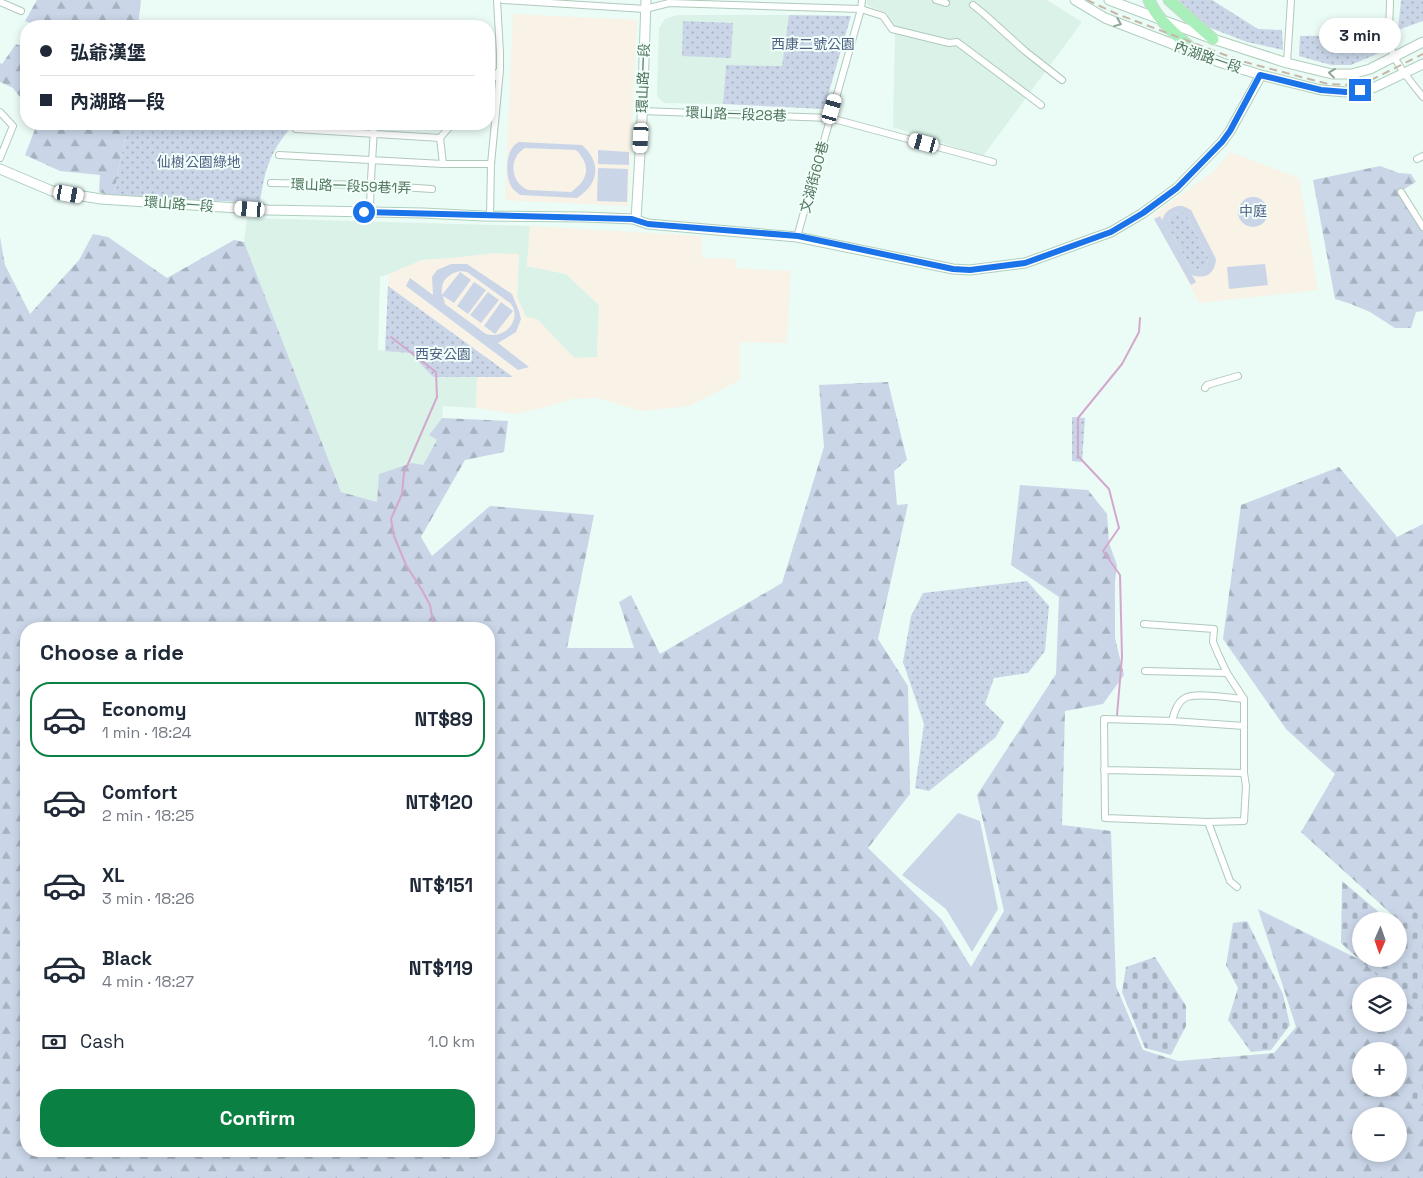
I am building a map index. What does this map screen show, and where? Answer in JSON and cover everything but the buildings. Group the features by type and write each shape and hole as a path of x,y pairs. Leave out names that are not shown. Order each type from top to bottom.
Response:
{"highway":[{"path":"1168,0 1213,39"},
{"path":"1151,4 1162,20 1198,54"}],"street":[{"path":"495,122 500,70 497,0"},
{"path":"503,0 861,9 883,16 892,29 949,42 957,42 1041,105"},
{"name":"文湖街60巷","path":"798,236 862,0"},
{"path":"936,0 946,3"},
{"name":"內湖路一段","path":"1075,0 1105,18 1198,54 1260,75 1321,90 1346,92 1375,87 1423,64"},
{"path":"1144,0 1151,4"},
{"path":"1287,62 1290,0"},
{"path":"1390,0 1390,44 1394,56 1404,73 1423,97"},
{"name":"內湖路一段","path":"1112,1 1213,39 1332,74 1352,74 1370,69 1423,42"},
{"path":"0,2 21,11"},
{"name":"環山路一段","path":"0,169 52,191 101,199 268,210 423,213 490,217 584,217 636,220 645,4"},
{"path":"973,5 1025,51 1062,80"},
{"path":"495,76 500,70"},
{"path":"636,220 648,224 798,236 953,269 970,270 1030,261 1111,232 1143,213 1177,188 1222,142 1230,131 1260,75"},
{"name":"環山路一段28巷","path":"642,110 830,118 994,162"},
{"path":"0,112 13,126 0,158"},
{"path":"312,130 440,138"},
{"path":"370,213 374,130"},
{"path":"443,164 440,138 447,130"},
{"path":"490,217 491,164 494,130"},
{"path":"279,155 443,164 491,164"},
{"name":"環山路一段59巷1弄","path":"271,184 370,185 432,189"},
{"path":"1401,192 1423,227"},
{"path":"1205,388 1207,385 1238,376"},
{"path":"1144,624 1214,629 1213,642 1228,673 1244,699 1244,726 1244,773 1246,786 1244,821 1208,822 1105,818 1104,720 1172,721 1244,726"},
{"path":"1145,671 1228,673"},
{"path":"1172,721 1174,712 1183,699 1190,696 1244,699"},
{"path":"1104,770 1244,773"},
{"path":"1208,822 1230,881 1237,887"}],"shaded area":[{"path":"867,0 1047,0 1082,22 983,156 893,127 895,37 887,13 867,5"},
{"path":"513,14 637,20 628,206 505,200"},
{"path":"678,15 789,15 782,66 726,65 723,104 664,103 657,96 659,28 665,19"},
{"path":"1230,152 1299,178 1318,290 1199,303 1153,215 1214,171"},
{"path":"247,218 530,226 527,266 566,274 599,305 597,357 574,358 537,319 526,317 517,297 519,255 422,260 380,277 378,350 410,353 433,377 477,377 476,408 443,406 442,418 429,435 437,440 423,465 377,502 341,492 244,242"},
{"path":"530,226 702,236 702,258 735,259 736,268 791,271 787,343 740,342 740,380 689,406 641,411 598,398 571,399 515,414 476,408 477,377 512,376 388,286 389,274 422,260 495,253 519,254 517,297 526,317 537,319 574,358 597,357 599,305 566,274 527,266"}],"green space":[{"path":"37,0 141,0 139,20 26,20"},
{"path":"1179,0 1212,0 1258,29 1282,30 1283,50 1247,42 1208,27"},
{"path":"1401,0 1423,0 1423,21 1398,30"},
{"name":"西康二號公園","path":"789,15 851,16 823,109 723,104 726,65 782,66"},
{"path":"683,21 733,23 731,58 682,56"},
{"path":"1383,35 1386,50 1351,65 1331,65 1299,56 1300,36"},
{"path":"16,44 20,46 20,97 13,88 0,82 0,63 2,64"},
{"path":"35,130 127,130 113,197 99,192 100,175 60,171 25,155"},
{"name":"仙樹公園綠地","path":"127,130 289,130 270,160 260,202 113,197"},
{"path":"519,142 582,145 593,159 595,166 594,180 577,198 520,195 509,181 507,169 509,156 514,145","holes":["525,148 576,150 584,162 586,172 581,183 571,192 528,190 522,186 515,176 513,170 516,158"]},
{"path":"598,150 629,152 629,165 598,164"},
{"path":"1380,166 1399,173 1411,174 1416,182 1399,192 1423,231 1423,311 1416,312 1411,328 1395,328 1370,312 1335,299 1313,180"},
{"path":"598,168 628,169 627,202 597,201"},
{"name":"中庭","path":"1253,197 1263,202 1268,212 1263,222 1253,227 1243,222 1238,212 1243,202"},
{"path":"1178,206 1191,210 1216,259 1214,268 1209,274 1202,277 1192,275 1196,282 1191,285 1154,219 1160,216 1162,220 1170,209","holes":["1182,213 1187,216 1208,257 1207,265 1201,269 1197,270 1190,267 1168,227 1170,214"]},
{"path":"1182,212 1187,216 1208,257 1207,265 1201,269 1197,270 1190,267 1168,227 1170,214"},
{"path":"93,234 108,237 167,278 234,240 244,242 341,492 377,502 379,474 412,463 423,465 437,440 429,435 442,418 508,421 504,452 465,460 421,537 432,556 490,506 594,515 567,648 634,648 619,602 631,595 660,654 782,583 824,447 819,385 888,382 907,460 894,471 897,505 908,504 878,639 908,686 910,794 868,848 942,920 971,967 1004,911 977,795 1056,674 1059,597 1011,565 1020,485 1088,490 1107,514 1109,543 1117,565 1115,581 1115,638 1124,675 1103,704 1065,711 1062,825 1111,831 1116,986 1143,1050 1178,1061 1274,1053 1296,1027 1258,909 1352,956 1352,968 1372,968 1386,977 1352,977 1352,1032 1407,1032 1407,991 1423,1002 1423,1178 0,1178 0,237 5,265 30,314 79,260"},
{"path":"451,264 467,264 512,294 521,319 516,332 498,343 529,367 518,370 406,286 410,278 433,295 432,277 437,270","holes":["460,271 442,295 442,286 445,279 451,274","461,271 467,272 511,304 515,316 507,330 497,335 486,334 445,304 443,296 454,303 471,280"]},
{"path":"1265,264 1268,285 1229,289 1227,267"},
{"path":"474,282 486,290 468,314 457,306"},
{"name":"西安公園","path":"388,286 513,377 433,377 410,353 385,351"},
{"path":"488,292 499,300 481,323 470,315"},
{"path":"501,302 513,311 495,334 484,326"},
{"path":"1072,417 1085,418 1082,462 1072,461"},
{"path":"1339,467 1397,537 1423,524 1423,948 1408,931 1408,912 1389,912 1301,832 1335,774 1286,729 1223,639 1241,505"},
{"path":"1027,581 1049,606 1045,651 1028,673 994,678 985,704 1004,722 996,737 929,791 915,788 924,724 903,662 911,616 923,593"},
{"path":"958,813 980,821 998,909 972,952 946,909 902,875"},
{"path":"1342,881 1379,912 1352,912 1352,953 1341,943"},
{"path":"1423,910 1423,1017 1407,1002 1407,977 1379,977 1369,968 1408,968 1408,914"},
{"path":"1247,921 1283,994 1290,1025 1271,1050 1251,1052 1228,1020 1238,988 1226,965 1233,923"},
{"path":"1155,957 1186,1006 1186,1026 1171,1055 1145,1048 1122,992 1126,967"},
{"path":"1423,1074 1423,1106 1408,1097"}],"waterway":[{"path":"1117,715 1122,657 1120,575 1103,551 1119,528 1109,489 1078,456 1078,418 1122,364 1139,332 1140,318"},
{"path":"391,337 436,372 437,397 404,473 402,494 391,519 394,536 406,565 430,605 433,622"}],"railway":[{"path":"1087,0 1117,14 1241,61 1328,84 1350,85 1362,83 1423,54"}],"route":[{"path":"364,212 490,217 632,219 648,224 798,236 953,269 970,270 1025,263 1111,232 1143,213 1177,188 1222,142 1230,131 1260,75 1321,90 1346,92 1360,90"}]}
